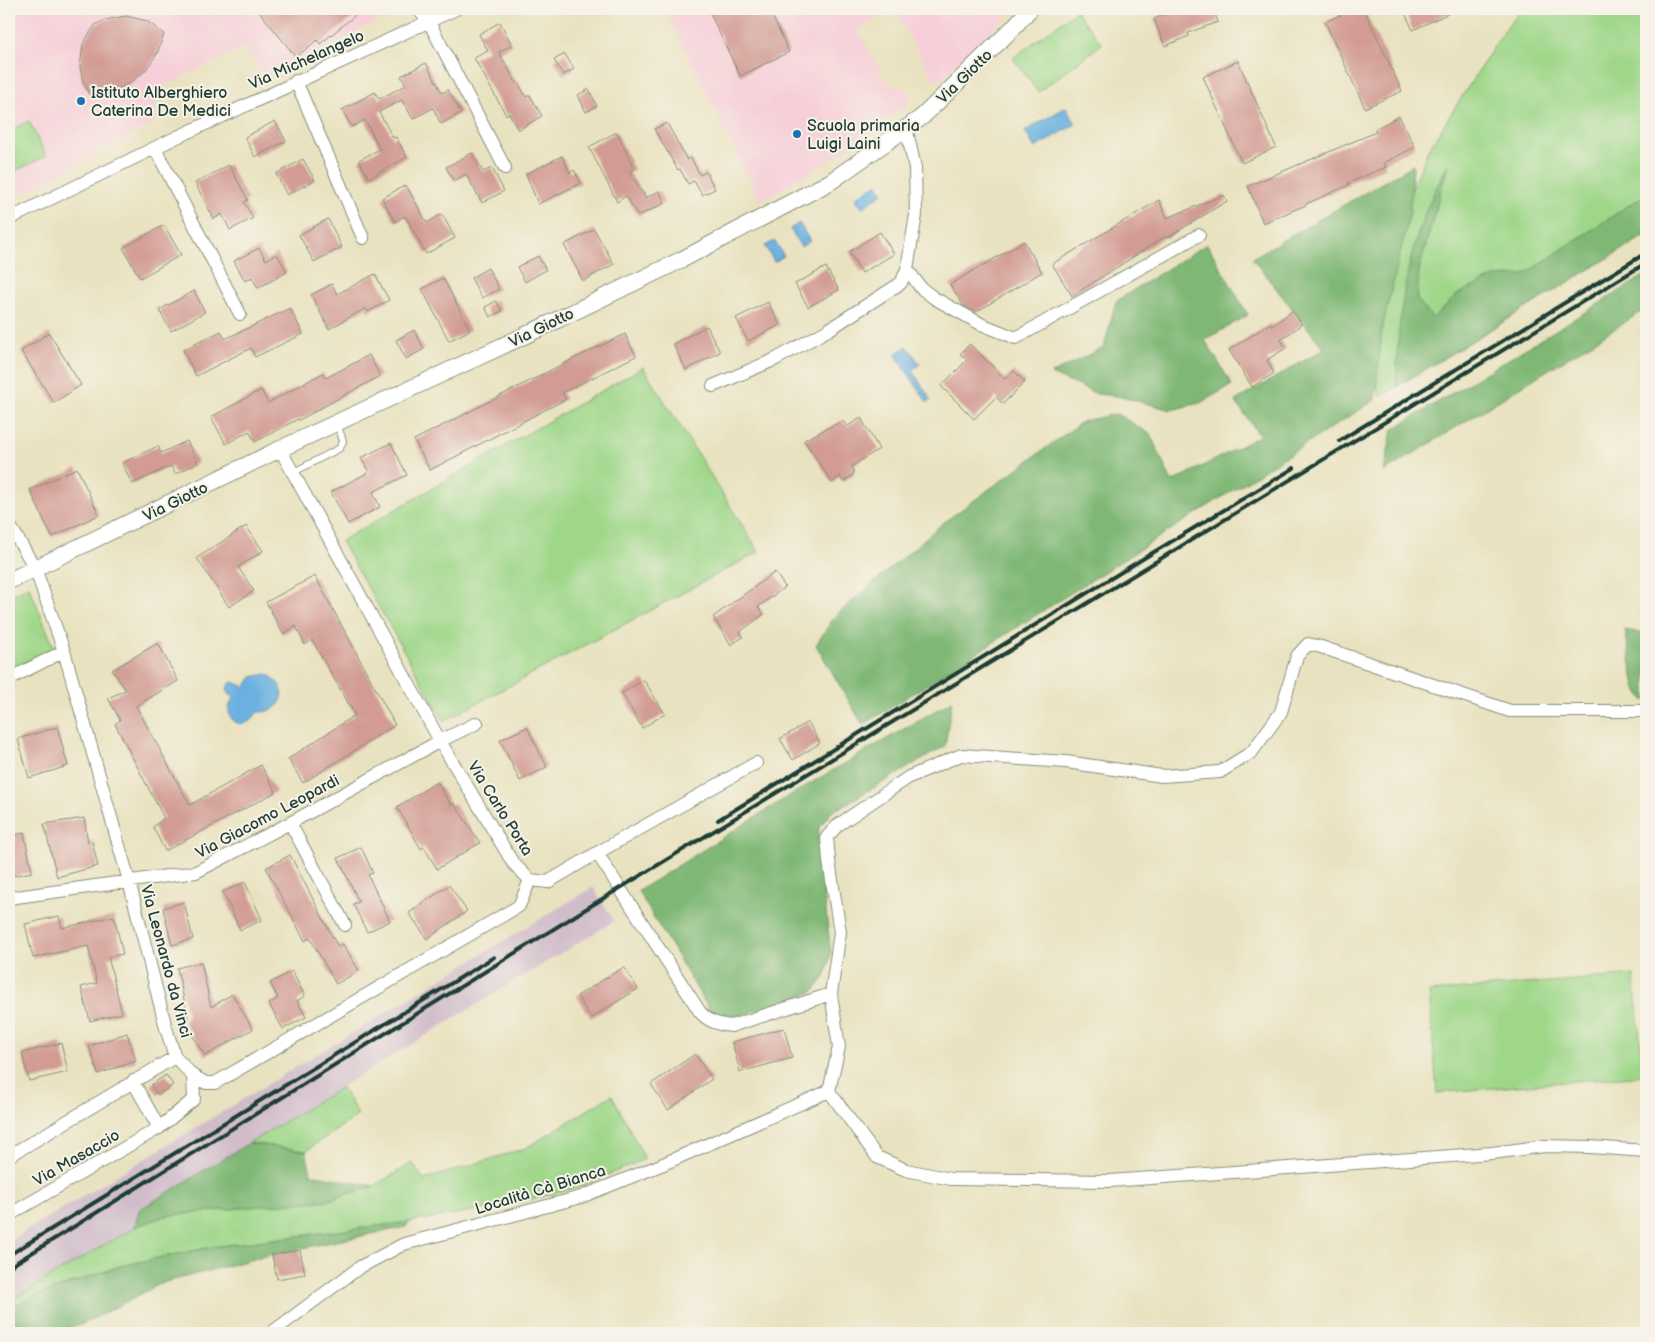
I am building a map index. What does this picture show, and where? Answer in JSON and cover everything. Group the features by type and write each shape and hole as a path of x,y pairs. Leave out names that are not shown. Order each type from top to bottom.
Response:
{"street":[{"path":"418,9 429,22 505,168"},
{"name":"Via Michelangelo","path":"9,220 296,81 456,9"},
{"name":"Via Giotto","path":"9,581 280,450 528,334 690,255 830,182 922,117 1030,9"},
{"path":"296,81 363,238"},
{"path":"713,386 776,359 828,330 901,284 907,269 916,215 915,168 906,127"},
{"path":"155,148 240,314"},
{"path":"907,269 921,288 934,298 981,324 1016,338 1200,235"},
{"name":"Via Carlo Porta","path":"280,450 440,741 513,863 530,880 548,882 756,763"},
{"name":"Via Leonardo da Vinci","path":"9,524 36,568 64,651 129,881 166,1028 175,1057 192,1076"},
{"path":"1646,711 1510,711 1354,659 1321,646 1308,644 1297,656 1281,712 1252,752 1220,772 1162,776 1066,762 961,755 909,777 838,825 827,837 840,932 831,994 839,1047 829,1091 877,1156 906,1170 951,1180 1110,1181 1474,1155 1544,1146 1646,1151"},
{"path":"9,679 64,651"},
{"name":"Via Giacomo Leopardi","path":"9,898 196,872 477,723"},
{"path":"290,823 346,925"},
{"path":"597,853 700,1012 708,1021 730,1026 831,994"},
{"path":"192,1076 206,1083 215,1083 520,906 530,880"},
{"path":"9,1156 175,1057"},
{"name":"Via Masaccio","path":"9,1215 159,1128 194,1099 192,1076"},
{"path":"133,1081 159,1128"},
{"name":"Località Cà Bianca","path":"271,1333 360,1267 404,1244 581,1197 661,1165 829,1091"}],"lane":[{"path":"292,473 340,448 343,442 337,423"}],"shaded area":[{"name":"Istituto Alberghiero Caterina De Medici","path":"9,9 402,9 266,77 245,46 152,92 158,120 9,200"},
{"name":"Scuola primaria Luigi Laini","path":"665,9 893,9 858,30 887,83 908,91 910,96 908,105 826,163 760,201"},
{"path":"894,9 1015,9 936,83"},
{"path":"593,887 614,921 139,1210 135,1227 9,1301 9,1241"}],"green space":[{"path":"1523,9 1646,9 1646,235 1380,397 1373,368 1403,211 1428,150 1507,26"},
{"path":"1076,11 1102,44 1038,92 1013,58"},
{"path":"29,121 46,156 9,174 9,131"},
{"path":"1413,165 1410,212 1382,329 1375,400 863,725 816,645 834,617 943,523 1083,421 1117,414 1150,434 1172,482 1260,436 1235,401 1324,349 1252,258"},
{"path":"1448,165 1419,270 1417,300 1433,318 1458,294 1494,277 1523,275 1646,194 1646,235 1396,387 1398,339 1409,268 1422,221"},
{"path":"1207,244 1248,315 1205,340 1232,385 1200,403 1171,410 1123,397 1097,394 1051,374 1104,347 1116,301"},
{"path":"1646,275 1646,309 1384,472 1392,430"},
{"path":"643,367 759,552 444,721 341,541"},
{"path":"29,586 54,648 9,670 9,596"},
{"path":"1625,630 1646,634 1646,700 1644,700 1635,687"},
{"path":"952,701 945,746 832,812 819,827 818,844 831,954 825,977 813,992 733,1018 719,1016 709,1009 638,891 787,797"},
{"path":"1634,975 1643,1075 1437,1093 1429,992"},
{"path":"342,1087 358,1115 306,1151 249,1143"},
{"path":"612,1095 645,1159 580,1187 503,1206 409,1222 211,1247 120,1266 41,1294 9,1308 9,1301 135,1227 165,1216 329,1200 374,1186 412,1163 424,1180 526,1148"},
{"path":"249,1143 306,1151 311,1174 374,1186 329,1200 165,1216 135,1227 139,1210"},
{"path":"409,1222 406,1227 269,1255 162,1283 83,1324 40,1333 9,1333 9,1308 41,1294 120,1266 211,1247"}],"water":[{"path":"1066,107 1076,124 1035,148 1025,131"},
{"path":"877,183 883,193 862,208 855,198"},
{"path":"799,223 810,241 801,247 790,229"},
{"path":"775,241 784,256 774,262 765,246"},
{"path":"907,346 920,364 912,370 931,400 927,402 895,354"},
{"path":"267,674 275,679 280,686 282,698 279,704 266,711 257,712 246,723 240,724 235,722 229,712 234,697 229,694 227,688 230,683 234,682 245,687 252,677"}],"building":[{"path":"257,9 363,9 320,44 317,40 296,57"},
{"path":"708,9 769,9 789,52 740,76"},
{"path":"1177,9 1213,9 1218,22 1188,33 1189,36 1165,46 1154,19"},
{"path":"1353,9 1364,9 1402,91 1365,108 1325,22"},
{"path":"1403,9 1458,9 1413,30"},
{"path":"126,16 147,21 164,34 157,54 145,71 129,84 110,92 90,95 83,82 80,67 83,44 95,25 105,20"},
{"path":"500,22 512,45 499,52 516,83 518,82 526,97 530,95 542,116 518,130 509,113 506,115 474,58 488,51 479,34"},
{"path":"565,54 574,69 563,75 554,60"},
{"path":"1238,61 1276,147 1242,163 1203,77"},
{"path":"426,63 442,93 448,90 461,113 441,124 433,108 413,119 402,100 379,112 393,138 396,137 407,157 369,178 359,160 380,149 365,120 352,127 342,110 375,92 379,99 406,85 401,76"},
{"path":"589,89 597,106 586,112 578,95"},
{"path":"1399,116 1415,147 1384,163 1386,167 1263,223 1248,186 1376,132 1375,129"},
{"path":"275,121 286,141 255,157 245,137"},
{"path":"667,123 687,160 691,158 700,175 706,172 715,189 702,195 694,181 688,184 654,129"},
{"path":"617,132 634,170 629,172 646,198 659,191 665,203 638,216 626,196 617,202 589,147"},
{"path":"472,153 483,172 492,168 504,191 482,203 466,174 454,181 446,167"},
{"path":"562,156 570,173 574,170 581,183 538,204 526,174"},
{"path":"303,159 315,180 287,195 276,174"},
{"path":"229,165 248,200 244,202 253,218 230,230 222,214 214,219 195,183"},
{"path":"406,185 427,223 442,214 455,238 426,254 405,216 395,222 382,198"},
{"path":"1224,195 1227,201 1167,238 1166,236 1072,296 1052,264 1159,200 1167,218"},
{"path":"328,219 342,247 314,262 299,235"},
{"path":"164,225 181,255 140,278 123,248"},
{"path":"594,229 614,264 583,281 564,245"},
{"path":"880,232 894,254 862,273 849,252"},
{"path":"1024,241 1042,272 976,312 963,305 950,285"},
{"path":"259,248 266,260 277,254 287,272 258,288 252,277 245,281 234,261"},
{"path":"538,256 546,270 525,282 517,267"},
{"path":"826,267 839,290 808,307 795,284"},
{"path":"488,268 499,289 482,298 471,278"},
{"path":"375,274 389,300 368,312 366,308 329,329 311,295 332,284 337,294"},
{"path":"443,278 470,330 449,341 422,289"},
{"path":"194,291 205,312 171,331 159,310"},
{"path":"496,301 502,311 490,317 485,307"},
{"path":"768,302 780,325 748,341 736,318"},
{"path":"290,308 303,334 255,357 251,348 196,376 183,350 221,331 225,339"},
{"path":"1292,311 1302,324 1281,340 1286,348 1267,360 1274,373 1252,387 1229,350 1271,323 1272,326"},
{"path":"707,326 720,352 686,370 673,344"},
{"path":"414,330 424,349 406,359 396,340"},
{"path":"49,333 81,385 54,403 21,351"},
{"path":"625,334 636,356 562,393 566,399 430,470 414,440"},
{"path":"970,344 1005,379 1014,371 1025,382 1003,404 996,397 974,419 941,386 967,360 960,354"},
{"path":"369,355 380,376 255,442 249,431 226,444 211,417 261,390 268,403 323,373 326,378"},
{"path":"861,418 879,449 852,466 854,474 843,482 840,476 832,483 804,440 842,421 848,426"},
{"path":"187,441 198,463 175,474 171,466 132,484 122,463 158,446 161,453"},
{"path":"391,443 407,475 373,492 380,507 348,524 331,492 369,472 361,458"},
{"path":"77,468 99,515 52,537 30,490"},
{"path":"246,526 263,551 238,567 254,591 229,607 197,558"},
{"path":"775,572 785,587 758,607 764,614 740,632 743,637 731,645 713,617"},
{"path":"315,576 395,725 303,783 288,759 355,715 312,640 305,645 296,626 283,634 266,602"},
{"path":"158,643 178,681 136,706 190,805 261,765 276,792 165,851 153,827 164,818 115,724 120,720 108,698 126,690 112,670"},
{"path":"644,680 665,714 642,728 622,693"},
{"path":"808,722 820,743 793,760 780,739"},
{"path":"57,727 68,766 29,778 18,739"},
{"path":"527,727 547,767 520,781 500,740"},
{"path":"437,782 451,805 454,803 480,843 437,869 424,847 421,849 397,807"},
{"path":"84,818 88,842 92,841 98,866 57,877 44,824"},
{"path":"24,833 32,872 13,876 12,869 9,870 9,836"},
{"path":"361,847 373,873 368,875 390,921 367,932 353,904 359,902 338,858"},
{"path":"290,855 338,947 343,944 359,971 336,984 310,938 305,941 266,868"},
{"path":"245,882 262,920 240,930 223,892"},
{"path":"449,885 467,911 427,939 409,913"},
{"path":"184,902 193,939 172,945 163,908"},
{"path":"59,916 62,928 114,916 123,954 108,957 122,1013 90,1021 81,987 97,983 88,946 33,958 25,924"},
{"path":"201,962 211,1007 232,994 253,1029 205,1056 184,1021 188,1018 177,968"},
{"path":"624,967 638,989 591,1018 577,996"},
{"path":"292,971 305,996 297,1001 306,1017 283,1029 269,1004 278,998 270,983"},
{"path":"784,1028 792,1058 740,1072 732,1042"},
{"path":"127,1033 136,1061 98,1074 89,1046"},
{"path":"61,1043 68,1072 29,1081 22,1053"},
{"path":"695,1054 712,1079 668,1110 651,1084"},
{"path":"166,1075 173,1085 158,1095 151,1085"},
{"path":"300,1250 305,1274 277,1279 272,1255"}],"railway":[{"path":"1339,441 1646,253"},
{"path":"9,1267 589,907 1646,263"},
{"path":"718,820 1294,468"},
{"path":"9,1255 494,957"}],"place":[{"name":"Istituto Alberghiero Caterina De Medici","path":"81,101"},
{"name":"Scuola primaria Luigi Laini","path":"797,134"}]}
